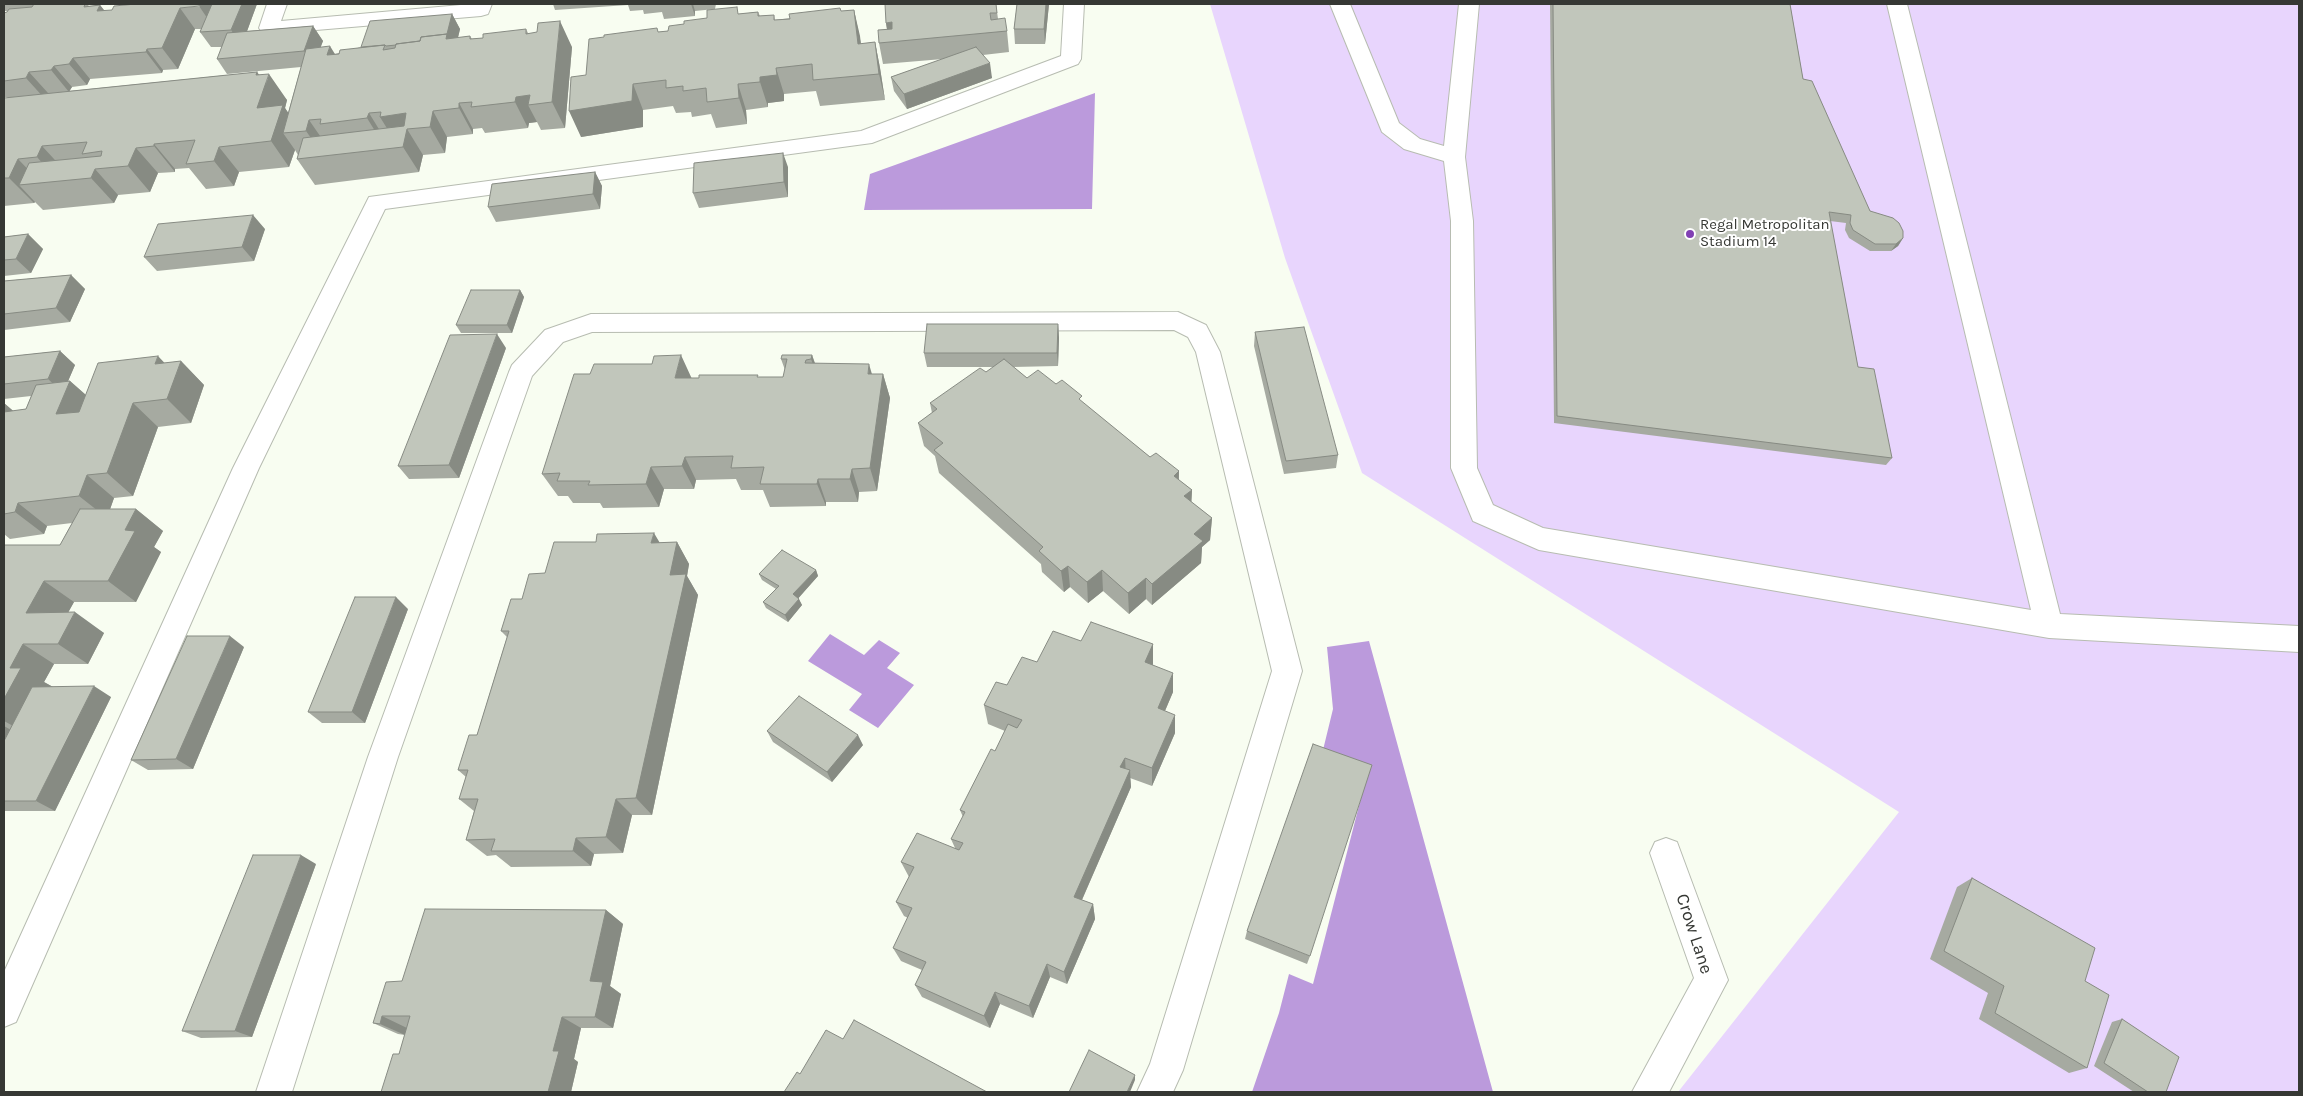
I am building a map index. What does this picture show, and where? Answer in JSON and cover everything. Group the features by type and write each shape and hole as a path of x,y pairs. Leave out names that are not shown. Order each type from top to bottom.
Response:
{"street":[{"path":"277,4 269,28 481,10 482,4"},
{"path":"4,1010 246,468 377,202 864,138 1071,59 1074,4"},
{"path":"1340,4 1390,127 1412,144 1454,157"},
{"path":"1469,4 1454,157 1462,222 1464,468 1483,513 1539,539 2050,626 2299,639"},
{"path":"1897,4 2050,626"},
{"path":"274,1092 383,757 522,372 554,336 591,323 1178,321 1196,331 1208,352 1287,671 1166,1070 1155,1092"},
{"name":"Crow Lane","path":"1650,1092 1711,980 1666,853"}],"shaded area":[{"path":"1210,4 2299,4 2299,1092 1678,1092 1899,812 1362,473 1285,258"},
{"path":"1095,93 1092,209 864,210 870,174"},
{"path":"830,634 864,655 879,640 900,653 887,668 914,685 878,728 849,710 862,694 808,661"},
{"path":"1369,641 1493,1092 1252,1092 1279,1013 1289,974 1313,984 1369,767 1323,750 1333,709 1327,647"}],"building":[{"path":"34,4 85,4 84,7 100,5 97,11 112,10 114,6 136,4 200,4 199,6 180,8 162,48 147,49 146,52 73,58 69,64 54,66 51,70 29,72 26,78 4,81 4,13 9,9 32,7"},
{"path":"212,4 242,4 231,30 200,32"},
{"path":"885,4 996,4 997,13 990,13 991,20 1005,18 1007,31 879,43 878,30 892,29 892,22 886,23"},
{"path":"1017,4 1046,4 1044,29 1014,29"},
{"name":"Regal Metropolitan Stadium 14","path":"1553,4 1790,4 1803,79 1812,81 1870,211 1893,218 1899,223 1903,231 1903,238 1896,244 1875,244 1853,230 1850,223 1851,215 1829,212 1858,367 1874,369 1892,458 1557,416"},
{"path":"737,7 738,14 758,12 758,16 774,15 774,20 790,19 789,14 840,8 841,11 854,10 858,44 875,42 879,74 813,80 812,64 776,68 777,75 760,77 760,82 738,84 739,98 707,102 706,88 683,91 683,86 666,88 666,80 633,84 632,101 569,111 571,77 586,75 589,39 604,37 604,35 657,28 658,32 668,31 669,26 684,24 684,21 707,18 707,10"},
{"path":"452,14 447,34 421,37 420,41 396,45 361,47 370,21"},
{"path":"560,21 552,102 528,105 530,95 516,97 515,102 471,107 472,102 459,103 459,108 433,111 430,127 407,129 403,147 297,159 303,138 404,126 406,113 380,117 381,112 369,113 367,118 320,124 321,119 309,120 306,131 283,133 306,49 330,46 327,55 339,54 340,50 385,45 383,50 395,48 396,44 420,41 421,37 447,34 446,39 470,36 470,39 483,38 483,34 526,29 526,34 537,32 538,23"},
{"path":"313,26 304,51 217,59 227,33"},
{"path":"976,47 990,63 904,94 891,77"},
{"path":"257,72 256,75 269,74 257,108 283,105 271,141 219,147 214,161 186,164 195,140 154,144 154,146 136,148 128,166 95,169 91,178 19,185 29,163 101,156 102,151 82,154 87,142 42,146 37,157 18,159 9,178 4,178 4,98"},
{"path":"783,153 784,182 693,193 694,163"},
{"path":"595,172 593,194 488,207 492,184"},
{"path":"253,215 242,247 144,257 158,224"},
{"path":"28,234 16,259 4,260 4,237"},
{"path":"71,275 56,308 4,314 4,281"},
{"path":"471,290 520,290 507,325 456,325"},
{"path":"927,324 1058,324 1057,353 924,353"},
{"path":"1304,327 1338,455 1286,461 1255,332"},
{"path":"497,334 449,465 398,466 450,335"},
{"path":"60,351 48,379 4,384 4,357"},
{"path":"681,355 675,378 699,378 699,375 783,377 787,359 781,359 782,355 812,355 811,359 806,360 805,363 869,364 868,374 883,374 870,468 852,469 850,479 818,479 817,484 760,484 764,467 731,468 733,456 685,457 682,466 651,467 646,484 588,485 590,481 557,481 560,473 542,474 574,374 590,374 594,364 652,364 654,356"},
{"path":"158,356 155,364 181,361 167,399 133,403 107,473 87,475 79,496 18,503 15,512 4,514 4,412 26,409 36,385 70,381 56,414 79,412 98,363"},
{"path":"1004,359 1027,378 1038,370 1056,384 1062,380 1082,396 1079,399 1150,457 1156,453 1179,471 1174,476 1192,490 1184,496 1212,518 1194,534 1203,541 1152,584 1146,578 1128,593 1102,570 1087,582 1068,566 1061,571 1039,551 1043,547 934,450 943,443 918,423 937,409 930,403 980,368 986,372"},
{"path":"80,509 136,509 125,530 135,531 108,581 44,581 26,613 75,612 58,644 23,644 10,668 21,668 4,699 4,545 60,545"},
{"path":"654,533 651,543 677,542 670,575 686,574 636,798 616,799 606,837 576,838 573,851 491,851 495,839 466,840 478,799 459,799 468,770 458,770 469,735 477,735 509,631 501,631 511,599 522,599 529,574 545,573 554,542 596,542 597,534"},
{"path":"782,550 816,570 793,594 799,599 785,615 763,602 779,586 759,574"},
{"path":"355,597 396,597 352,712 308,712"},
{"path":"1091,622 1153,644 1145,662 1173,673 1158,708 1175,715 1152,768 1125,758 1120,767 1130,770 1074,897 1093,904 1064,972 1047,964 1029,1006 995,992 984,1016 915,985 926,962 893,948 912,908 896,902 914,867 901,862 917,833 959,850 963,843 951,839 965,812 960,810 991,749 995,751 1008,724 1017,728 1022,720 984,705 996,682 1007,685 1022,657 1037,662 1053,631 1081,641"},
{"path":"187,636 230,636 176,759 131,760"},
{"path":"94,686 36,801 4,801 4,741 32,687"},
{"path":"799,696 858,735 827,772 767,731"},
{"path":"1313,744 1372,765 1310,956 1247,931"},
{"path":"253,855 301,855 235,1031 182,1031"},
{"path":"1972,878 2095,948 2085,981 2109,995 2087,1068 1995,1013 2004,986 1944,951"},
{"path":"425,909 606,910 590,981 603,982 595,1017 562,1017 553,1051 559,1051 548,1092 381,1092 393,1054 399,1054 410,1016 382,1016 380,1024 373,1023 386,982 402,981"},
{"path":"2122,1019 2179,1057 2166,1092 2148,1092 2104,1063"},
{"path":"854,1020 987,1092 784,1092 797,1072 800,1074 826,1030 843,1039"},
{"path":"1089,1050 1135,1075 1127,1092 1069,1092"}],"place":[{"name":"Regal Metropolitan Stadium 14","path":"1690,234"}]}
